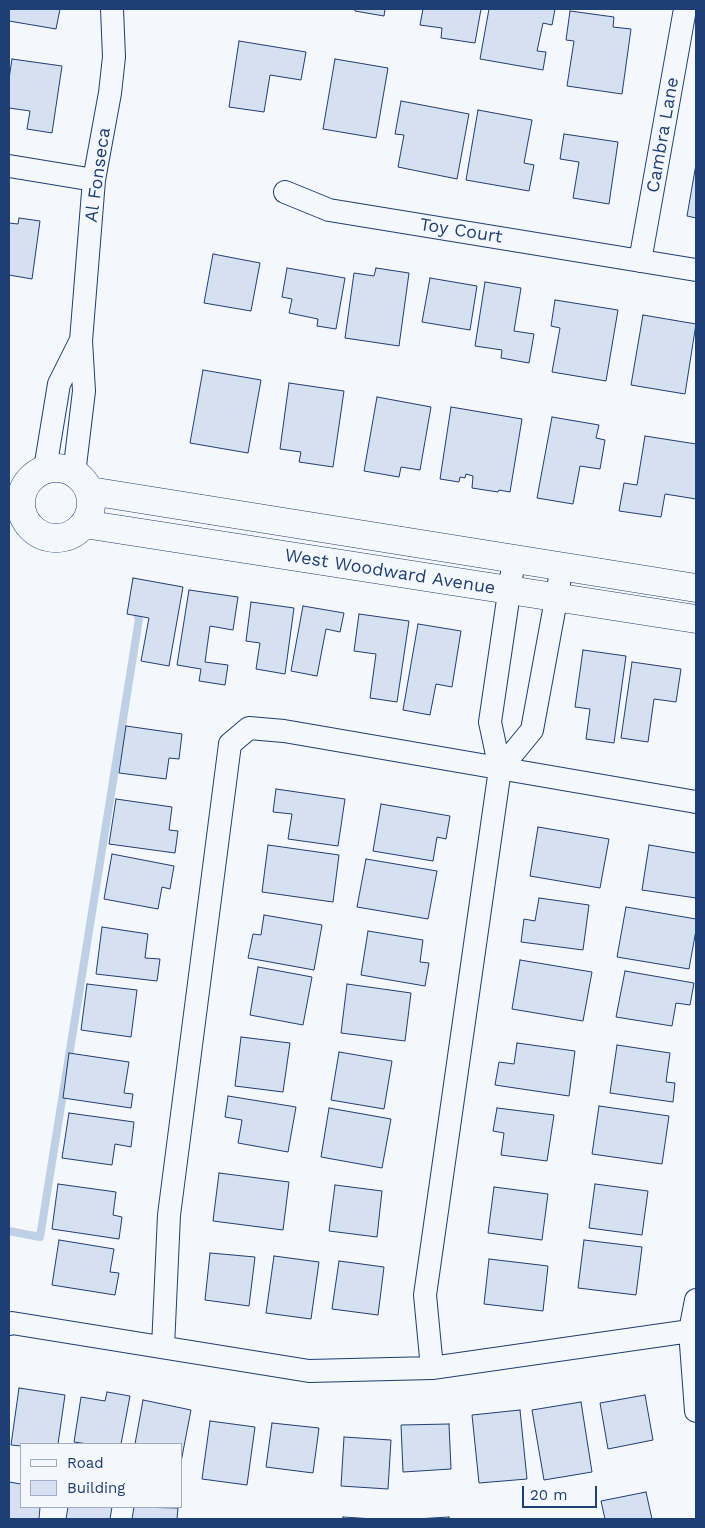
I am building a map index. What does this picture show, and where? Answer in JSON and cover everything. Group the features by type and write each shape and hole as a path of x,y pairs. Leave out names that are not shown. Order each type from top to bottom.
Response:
{"street":[{"name":"Al Fonseca","path":"82,483 84,391 81,341 94,180 110,93 114,57 112,9"},
{"name":"Cambra Lane","path":"640,260 685,9"},
{"path":"9,166 94,180"},
{"name":"Toy Court","path":"285,192 329,210 696,270"},
{"name":"Al Fonseca","path":"26,478 59,384 81,341"},
{"path":"62,469 82,483 92,507 84,524 76,532 56,538 46,536 36,532 16,514 26,478 62,469"},
{"name":"West Woodward Avenue","path":"82,483 514,559 696,588"},
{"name":"West Woodward Avenue","path":"84,524 696,619"},
{"path":"432,1368 425,1296 500,769 490,722 514,559"},
{"path":"500,769 532,730 562,567"},
{"path":"621,607 626,578"},
{"path":"163,1347 169,1215 230,744 249,728 284,731 696,802"},
{"path":"696,1300 690,1332 696,1412"},
{"path":"9,1324 310,1371 432,1368 690,1332"}],"building":[{"path":"9,9 60,9 56,29 9,21"},
{"path":"355,9 385,9 384,16 355,11"},
{"path":"423,9 481,9 475,43 441,38 442,28 420,25"},
{"path":"489,9 555,9 552,25 543,23 537,51 546,52 543,70 480,59"},
{"path":"570,11 614,17 613,27 631,29 622,94 567,86 574,41 566,40"},
{"path":"239,41 306,52 301,80 270,75 264,112 229,107"},
{"path":"12,59 62,66 52,133 27,129 30,111 9,108 9,79"},
{"path":"335,59 388,68 376,138 323,129"},
{"path":"401,101 469,114 457,179 398,167 404,135 395,134"},
{"path":"478,110 532,120 524,163 534,165 529,191 466,180"},
{"path":"564,134 618,142 609,204 573,198 579,162 560,159"},
{"path":"696,164 696,218 687,216"},
{"path":"19,218 40,221 32,279 9,275 9,223 18,224"},
{"path":"213,254 260,263 251,311 204,303"},
{"path":"287,268 345,278 336,329 317,326 318,319 289,313 292,299 282,297"},
{"path":"376,268 409,273 399,346 345,338 354,273 374,276"},
{"path":"430,278 477,286 470,330 422,322"},
{"path":"485,282 521,288 514,331 534,334 529,363 501,358 502,350 475,346"},
{"path":"555,300 618,310 606,381 552,372 560,328 551,326"},
{"path":"643,315 696,324 685,394 631,385"},
{"path":"203,370 261,380 248,453 190,443"},
{"path":"289,383 344,391 333,467 299,462 301,452 280,449"},
{"path":"377,397 431,407 420,470 401,467 399,477 364,471"},
{"path":"451,407 522,419 510,492 472,488 473,476 466,474 465,478 460,477 459,482 440,479"},
{"path":"552,417 599,425 596,438 605,440 600,469 580,466 573,504 537,498"},
{"path":"645,436 696,444 696,499 665,494 661,517 619,511 624,483 637,485"},
{"path":"133,578 183,587 169,666 141,661 149,618 127,614"},
{"path":"189,590 238,597 233,630 210,626 205,662 228,665 225,685 199,681 201,669 177,665"},
{"path":"251,602 294,608 285,674 256,669 260,643 246,641"},
{"path":"303,606 344,613 340,632 326,629 317,676 291,671"},
{"path":"359,614 409,621 397,702 370,698 376,654 354,651"},
{"path":"418,624 461,631 452,687 436,684 430,715 403,710"},
{"path":"583,650 626,656 614,743 586,739 590,709 575,707"},
{"path":"632,662 681,669 676,702 654,699 648,742 621,738"},
{"path":"126,726 182,734 179,759 169,758 166,779 119,773"},
{"path":"276,789 345,799 338,846 288,839 292,814 273,812"},
{"path":"116,799 172,807 169,830 178,831 175,853 109,844"},
{"path":"381,804 450,816 446,839 437,837 433,861 373,851"},
{"path":"538,827 609,839 600,888 530,876"},
{"path":"268,845 339,855 333,902 262,892"},
{"path":"649,845 696,853 696,898 642,890"},
{"path":"112,854 174,866 170,889 162,887 158,909 104,899"},
{"path":"366,859 437,871 428,919 357,907"},
{"path":"539,898 589,905 583,950 521,942 524,919 535,921"},
{"path":"626,907 696,919 696,930 689,969 617,957"},
{"path":"264,915 322,925 314,970 248,958 253,934 261,935"},
{"path":"102,927 148,934 145,958 160,959 157,981 96,974"},
{"path":"368,931 423,940 420,962 429,963 425,986 361,975"},
{"path":"520,960 592,972 583,1021 512,1009"},
{"path":"258,967 312,977 303,1025 250,1015"},
{"path":"625,971 694,983 690,1005 676,1003 672,1026 616,1017"},
{"path":"87,984 137,990 131,1037 81,1030"},
{"path":"347,984 411,993 405,1041 341,1033"},
{"path":"241,1037 290,1043 283,1092 235,1086"},
{"path":"517,1043 575,1051 569,1096 495,1085 499,1062 514,1064"},
{"path":"617,1045 670,1053 666,1082 675,1083 673,1102 610,1093"},
{"path":"339,1052 392,1061 384,1109 331,1100"},
{"path":"69,1053 129,1062 124,1093 133,1094 131,1108 63,1098"},
{"path":"228,1096 296,1107 288,1152 238,1143 242,1120 225,1117"},
{"path":"599,1106 669,1116 662,1164 592,1154"},
{"path":"329,1108 391,1119 382,1168 321,1157"},
{"path":"497,1108 554,1115 547,1161 501,1155 504,1133 493,1131"},
{"path":"69,1113 134,1122 131,1147 115,1144 112,1165 62,1158"},
{"path":"219,1173 289,1182 283,1230 213,1221"},
{"path":"58,1184 116,1192 113,1215 122,1217 119,1239 52,1229"},
{"path":"595,1184 648,1191 642,1235 589,1228"},
{"path":"335,1185 382,1191 377,1237 329,1231"},
{"path":"494,1187 548,1194 542,1240 488,1233"},
{"path":"59,1240 114,1249 110,1272 119,1273 115,1295 52,1285"},
{"path":"584,1240 642,1247 636,1295 578,1288"},
{"path":"210,1253 255,1257 249,1306 205,1300"},
{"path":"274,1256 319,1262 311,1319 266,1313"},
{"path":"489,1259 548,1266 543,1311 484,1304"},
{"path":"339,1261 384,1267 378,1315 332,1309"},
{"path":"19,1388 65,1395 58,1443 20,1443 20,1446 11,1445"},
{"path":"107,1392 130,1396 121,1443 74,1442 81,1397 105,1401"},
{"path":"645,1395 653,1440 608,1449 600,1403"},
{"path":"143,1400 191,1410 182,1457 182,1443 135,1443"},
{"path":"581,1402 592,1472 544,1480 532,1410"},
{"path":"520,1410 527,1479 479,1483 472,1415"},
{"path":"210,1421 255,1427 247,1485 202,1479"},
{"path":"272,1423 319,1428 313,1473 266,1467"},
{"path":"449,1424 451,1469 403,1472 401,1425"},
{"path":"344,1437 391,1440 388,1489 341,1486"},
{"path":"9,1482 20,1484 20,1508 40,1508 39,1519 9,1519"},
{"path":"646,1492 652,1519 605,1519 601,1501"},
{"path":"68,1508 112,1508 110,1519 66,1519"},
{"path":"134,1508 178,1508 177,1519 132,1519"},
{"path":"343,1517 374,1519 343,1519"},
{"path":"449,1517 449,1519 416,1519"}],"waterway":[{"path":"9,1231 40,1237 139,619 134,607"}]}
